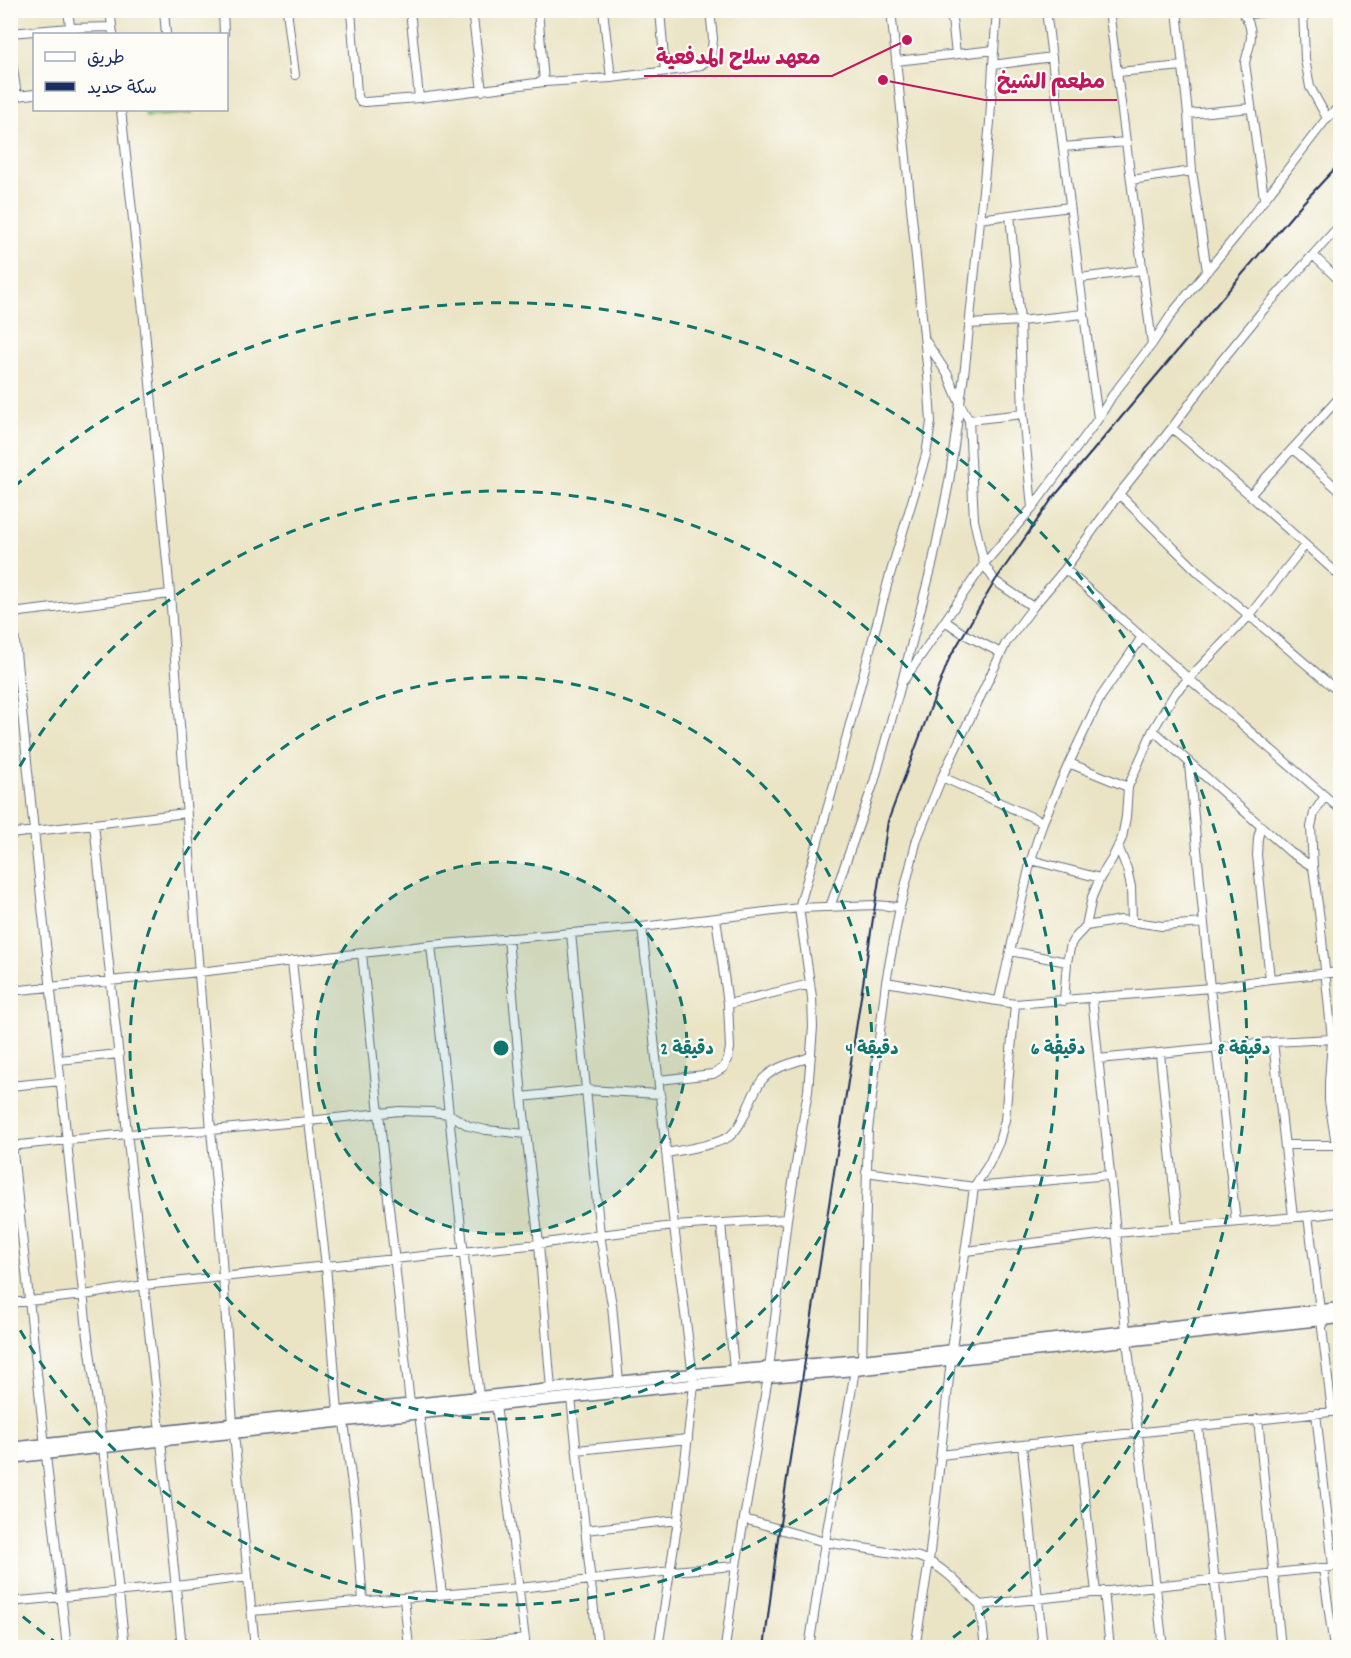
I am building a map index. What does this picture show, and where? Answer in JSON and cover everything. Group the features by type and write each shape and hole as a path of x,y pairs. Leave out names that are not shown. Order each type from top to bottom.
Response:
{"main road":[{"path":"10,1448 46,1449 341,1417 419,1414 572,1398 694,1380 862,1360 952,1354 1320,1315 1341,1308"},
{"path":"1320,1315 1341,1318"},
{"path":"341,1417 410,1404 551,1389 619,1382 694,1380 734,1370 768,1372 855,1370 952,1354"},
{"path":"10,1458 46,1449"}],"street":[{"path":"68,10 70,31"},
{"path":"10,33 112,31 110,10"},
{"path":"164,10 166,33"},
{"path":"223,10 224,33"},
{"path":"287,10 295,75"},
{"path":"351,10 359,99 365,102 482,91 544,82 611,78 701,65 711,57 713,39 710,10"},
{"path":"410,10 419,98"},
{"path":"472,10 482,91"},
{"path":"538,10 544,82"},
{"path":"603,10 611,78"},
{"path":"660,10 665,71"},
{"path":"725,1647 768,1372 787,1219 805,1109 813,1027 812,997 799,908 889,578 926,455 931,422 925,340 891,10"},
{"path":"951,10 956,54"},
{"path":"830,907 874,782 935,549 949,482 960,404 990,122 997,10"},
{"path":"1046,10 1098,419"},
{"path":"1110,10 1152,344"},
{"path":"1177,10 1192,171 1207,271"},
{"path":"1264,198 1245,63 1252,38 1250,25 1244,13 1280,10"},
{"path":"1304,10 1305,59 1310,87 1327,118"},
{"path":"896,61 994,50"},
{"path":"11,54 14,97 33,94"},
{"path":"993,65 1052,57"},
{"path":"1118,72 1183,66"},
{"path":"901,685 984,564 1032,508 1173,312 1237,235 1327,118 1341,106"},
{"path":"1188,114 1251,108"},
{"path":"121,111 143,308 170,594 224,1278 233,1429 255,1647"},
{"path":"1063,147 1126,142"},
{"path":"1131,180 1192,171"},
{"path":"979,219 1070,207"},
{"path":"1010,215 1020,321 1023,414 1032,508"},
{"path":"862,1360 868,1130 886,982 900,908 917,839 942,777 1006,643 1065,569 1119,494 1219,364 1264,309 1341,225"},
{"path":"1314,256 1341,281"},
{"path":"1080,278 1142,270"},
{"path":"969,324 1083,314"},
{"path":"925,340 948,375 969,420 974,520 984,564 995,581 1033,607"},
{"path":"1250,495 1341,397"},
{"path":"969,420 1023,414"},
{"path":"1172,428 1341,576"},
{"path":"1293,449 1341,491"},
{"path":"1119,494 1198,572 1341,693"},
{"path":"1064,1001 1067,962 1074,939 1086,926 1092,897 1122,838 1128,786 1153,730 1175,693 1250,616 1305,545"},
{"path":"1065,569 1340,808"},
{"path":"10,593 13,651 87,1330 103,1443 125,1647"},
{"path":"12,613 170,594"},
{"path":"945,621 964,634 1001,653"},
{"path":"999,1000 1031,860 1043,822 1100,698 1142,637"},
{"path":"1153,730 1290,852 1313,867"},
{"path":"1069,763 1128,786"},
{"path":"1189,764 1210,988 1236,1222"},
{"path":"942,777 1043,822"},
{"path":"1285,1145 1338,1145 1329,1101 1332,1039 1313,867 1312,820 1325,796"},
{"path":"10,834 186,813"},
{"path":"94,824 182,1647"},
{"path":"1261,826 1257,855 1270,979"},
{"path":"1118,846 1131,887 1132,922"},
{"path":"1031,860 1100,878"},
{"path":"10,991 431,945 642,927 799,908 875,905 900,908"},
{"path":"659,1080 708,1076 723,1068 728,1059 730,1053 728,1005 716,918"},
{"path":"1086,926 1121,920 1162,926 1204,923"},
{"path":"642,927 674,1226 694,1380 678,1520 658,1647"},
{"path":"571,933 600,1235 612,1305 619,1382"},
{"path":"508,938 522,1097 539,1244 551,1389"},
{"path":"431,945 479,1397"},
{"path":"1010,951 1067,962"},
{"path":"363,954 410,1404"},
{"path":"292,961 341,1417 355,1508 363,1602"},
{"path":"886,982 1016,1004 1210,988 1341,972"},
{"path":"728,1005 810,984"},
{"path":"1092,997 1126,1335 1163,1647"},
{"path":"915,1647 929,1561 952,1354 974,1187 989,1164 999,1142 1005,1120 1016,1004"},
{"path":"1098,1059 1273,1042 1332,1039"},
{"path":"1273,1042 1293,1217"},
{"path":"59,1060 119,1054"},
{"path":"1160,1054 1178,1228"},
{"path":"666,1153 707,1144 729,1136 744,1117 763,1079 776,1069 810,1057"},
{"path":"10,1086 61,1081"},
{"path":"522,1097 586,1090 661,1094"},
{"path":"12,1146 127,1134 211,1130 413,1110 449,1114 477,1128 526,1134"},
{"path":"10,1125 15,1213 29,1301 67,1647"},
{"path":"866,1172 974,1187 1109,1175"},
{"path":"966,1251 1116,1233 1341,1212"},
{"path":"941,1455 1336,1411 1320,1315 1308,1216"},
{"path":"10,1303 84,1295 144,1285 539,1244 674,1226 787,1219"},
{"path":"721,1223 734,1370"},
{"path":"809,1647 855,1370"},
{"path":"572,1398 598,1647"},
{"path":"443,1647 526,1643 496,1405"},
{"path":"980,1605 1337,1566 1316,1413"},
{"path":"419,1414 441,1594"},
{"path":"1258,1419 1281,1647"},
{"path":"1198,1426 1222,1647"},
{"path":"577,1450 688,1439"},
{"path":"1078,1439 1110,1647"},
{"path":"1022,1445 1043,1647"},
{"path":"744,1519 825,1542 919,1557 929,1561 938,1566 980,1605 986,1647"},
{"path":"585,1530 678,1520"},
{"path":"252,1611 519,1588 736,1566"},
{"path":"1323,1568 1334,1647"},
{"path":"10,1602 248,1577"},
{"path":"404,1598 409,1647"}],"green space":[{"path":"145,111 192,111 192,113 146,117"}],"railway":[{"path":"764,1648 779,1530 888,821 949,659 995,581 1052,499 1300,206 1340,163"}],"place":[{"name":"معهد سلاح المدفعية","path":"907,40"},
{"name":"مطعم الشيخ","path":"883,80"}]}
